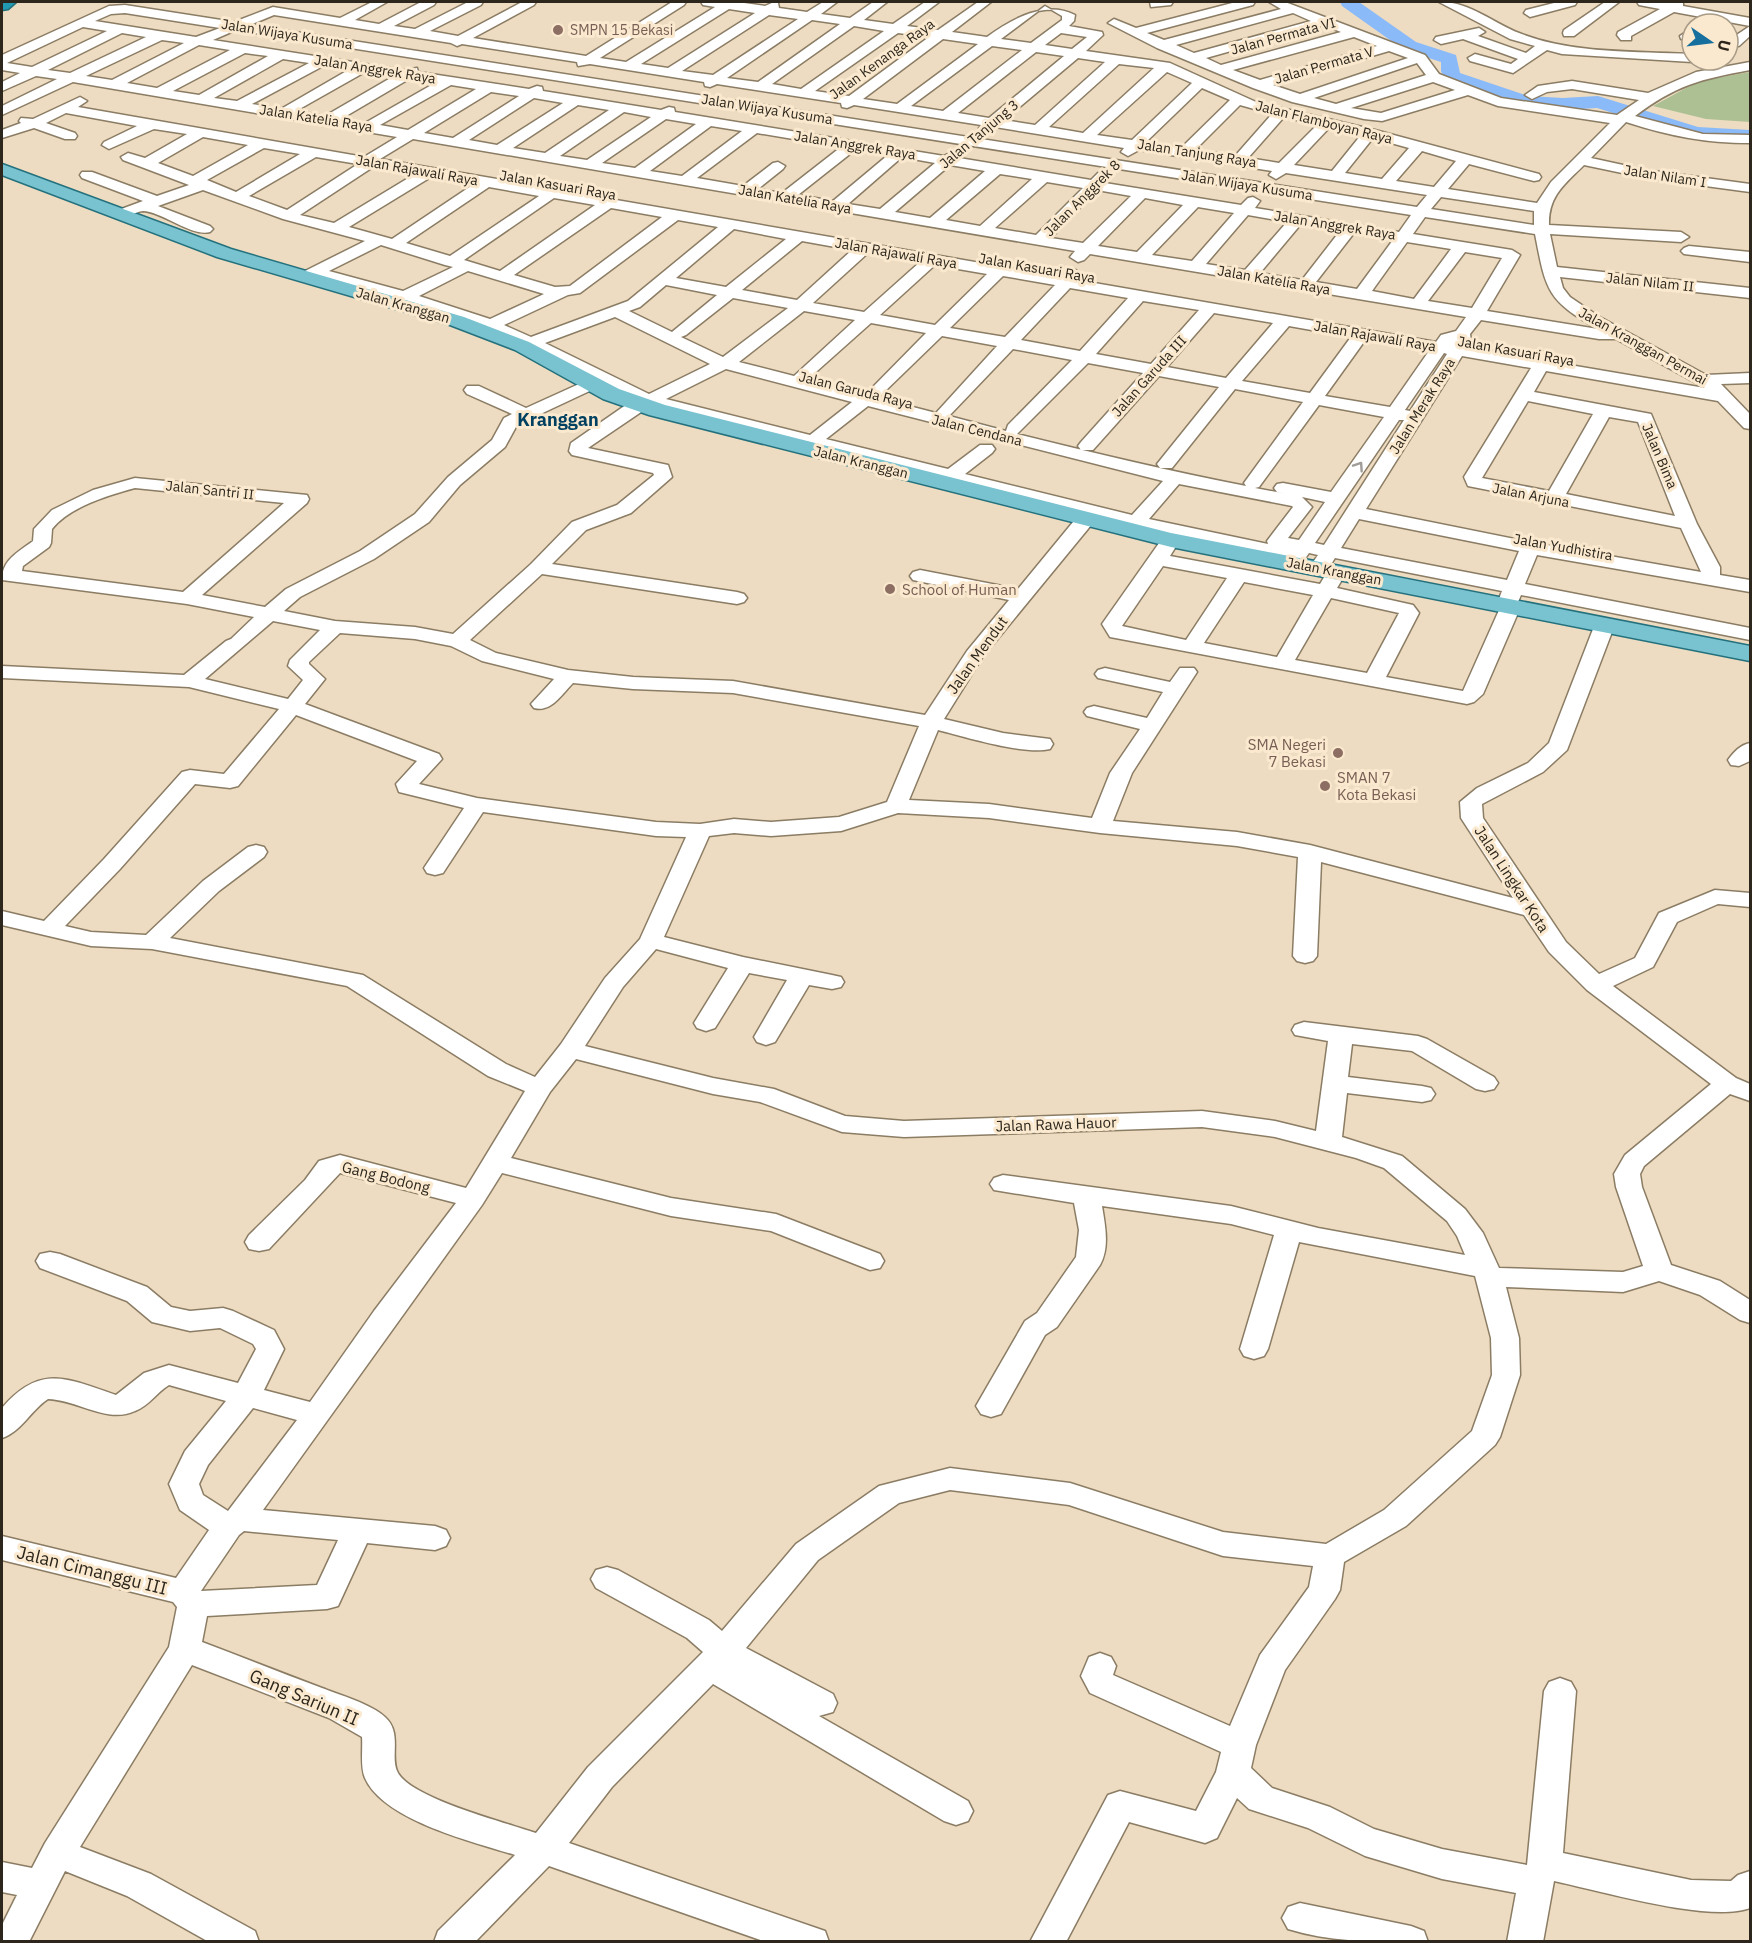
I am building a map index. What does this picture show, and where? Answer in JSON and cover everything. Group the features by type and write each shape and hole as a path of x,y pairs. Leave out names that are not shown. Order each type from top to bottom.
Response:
{"highway":[{"path":"2,5 7,2"}],"main road":[{"name":"Jalan Kranggan","path":"2,169 224,254 311,275 398,300 527,344 590,384 643,402 947,479 1085,520 1164,549 1298,555 1327,569 1510,600 1605,624 1750,654"}],"street":[{"path":"2,134 33,124 198,41 295,2"},
{"path":"341,22 381,2"},
{"path":"381,28 430,2"},
{"path":"417,33 477,2"},
{"path":"329,120 436,57 460,40 530,2"},
{"path":"456,142 680,2"},
{"name":"Jalan Flamboyan Raya","path":"707,2 729,3 895,29 1165,66 1251,105 1370,133 1534,177"},
{"path":"671,72 781,2"},
{"path":"589,165 831,2"},
{"path":"761,86 881,2"},
{"path":"805,92 933,2"},
{"name":"Jalan Kenanga Raya","path":"800,136 985,2"},
{"path":"901,107 1043,2 1055,5 1069,15 1068,21 948,114"},
{"path":"1135,32 1249,2"},
{"path":"1275,2 1420,58 1434,77"},
{"path":"1445,2 1515,36 1543,46 1586,53 1680,57"},
{"path":"1530,13 1571,2"},
{"path":"1569,33 1613,2"},
{"path":"1643,2 1677,4 1706,12"},
{"path":"629,66 729,3"},
{"path":"1626,37 1623,35 1677,4"},
{"path":"190,5 198,10 255,18"},
{"path":"306,16 325,6"},
{"path":"1726,12 1735,6"},
{"name":"Jalan Wijaya Kusuma","path":"2,60 109,10 120,8 1420,213 1542,230 1686,257"},
{"path":"1162,45 1294,9"},
{"name":"Jalan Tanjung Raya","path":"273,11 854,99 1541,208"},
{"path":"1192,58 1324,21"},
{"name":"Jalan Anggrek Raya","path":"81,23 800,136 1512,255 1477,314"},
{"path":"1114,23 1258,85 1296,99 1335,108 1382,117 1467,91"},
{"name":"Jalan Tanjung 3","path":"884,214 1096,35 1057,28"},
{"path":"1441,40 1499,28"},
{"path":"2,87 120,29"},
{"path":"1515,36 1533,29"},
{"name":"Jalan Permata VI","path":"1220,69 1353,33"},
{"path":"1463,34 1528,58"},
{"path":"2,111 161,35"},
{"name":"Jalan Permata V","path":"1258,85 1390,46"},
{"path":"1475,58 1513,69 1543,46"},
{"path":"160,92 244,48"},
{"path":"202,99 282,54"},
{"path":"1296,99 1420,58"},
{"path":"1039,129 1116,59"},
{"path":"240,105 323,61"},
{"path":"1397,64 1498,102 1632,111"},
{"name":"Jalan Katelia Raya","path":"2,66 369,126 499,150 1361,295 1599,334 1622,334"},
{"path":"1087,136 1165,66"},
{"path":"285,112 363,67"},
{"path":"1541,208 1556,185 1632,111 1664,90 1701,75 1745,67"},
{"path":"1335,108 1434,77"},
{"path":"369,126 448,81"},
{"name":"Jalan Anggrek 8","path":"1039,241 1202,81"},
{"path":"1532,95 1540,87 1592,83 1632,111 1665,130 1703,138 1750,139"},
{"path":"288,216 373,159 489,87"},
{"path":"1185,152 1239,99"},
{"path":"1438,99 1472,108 1486,109 1498,102"},
{"path":"499,150 575,100"},
{"name":"Jalan Rajawali Raya","path":"71,105 98,114 152,124 314,152 373,159 487,182 558,190 609,203 999,271 1069,276 1140,295 1285,320 1362,333 1454,342 1726,397"},
{"name":"Jalan Kasuari Raya","path":"71,105 558,190 708,211 1454,342"},
{"path":"547,158 621,108"},
{"path":"2,111 65,134 98,114"},
{"path":"1239,160 1280,113"},
{"path":"637,173 708,122"},
{"path":"1195,267 1264,188 1326,123"},
{"path":"109,145 152,124"},
{"path":"684,181 754,129"},
{"path":"146,164 202,132"},
{"path":"1335,175 1370,133"},
{"path":"121,214 200,183 262,143"},
{"path":"785,198 852,145"},
{"path":"1386,183 1419,146"},
{"path":"239,196 314,152"},
{"path":"836,206 899,153"},
{"path":"128,158 239,196 288,216 387,242 501,277 562,292"},
{"path":"1361,295 1405,237 1420,213 1465,159"},
{"name":"Jalan Nilam I","path":"1581,160 1646,174 1750,188"},
{"path":"708,211 778,166"},
{"path":"933,223 997,169"},
{"path":"1489,199 1514,171"},
{"path":"337,228 429,172"},
{"path":"87,175 204,229"},
{"path":"983,231 1043,177"},
{"path":"311,275 387,242 487,182"},
{"path":"1715,184 1716,200"},
{"path":"398,300 459,264 558,190"},
{"path":"944,412 1069,276 1085,248 1142,193"},
{"path":"1140,258 1194,202"},
{"path":"501,277 609,203"},
{"name":"Jalan Kranggan Permai","path":"1541,208 1542,230 1550,271 1555,288 1564,300 1592,319 1708,382 1726,397 1750,424"},
{"path":"490,325 562,292 574,290 676,214"},
{"path":"1249,276 1297,219"},
{"path":"527,344 626,308 731,224"},
{"path":"1306,285 1350,228"},
{"path":"680,332 799,236"},
{"path":"1418,304 1461,246"},
{"path":"457,641 538,568 579,526 624,509 663,477 662,469 576,449 643,402 728,361 802,304 865,247"},
{"path":"1686,257 1750,257"},
{"name":"Jalan Nilam II","path":"1550,271 1686,257 1750,293"},
{"path":"802,376 932,259"},
{"path":"812,442 868,398 999,271"},
{"path":"663,280 1414,417"},
{"path":"1014,429 1140,295"},
{"path":"398,300 490,325 643,402 812,442 947,479 1136,522 1298,555"},
{"name":"Jalan Garuda III","path":"1087,446 1211,307"},
{"name":"Jalan Garuda Raya","path":"626,308 680,332 728,361 802,376 868,398 944,412 1087,446 1171,471 1253,483 1336,499"},
{"name":"Jalan Cendana","path":"626,308 728,361 868,398 1298,502 1303,507 1276,541 1298,555"},
{"path":"1454,342 1477,314"},
{"path":"1136,522 1230,384 1285,320"},
{"path":"1253,483 1362,333"},
{"name":"Jalan Merak Raya","path":"1298,555 1395,413 1454,342"},
{"name":"Jalan Merak Raya","path":"1283,664 1327,569 1366,513 1454,342"},
{"name":"Jalan Kasuari Raya","path":"1544,360 1708,382 1750,378"},
{"name":"Jalan Arjuna","path":"1544,360 1472,480 1482,486 1688,524"},
{"path":"189,681 293,593 367,555 422,518 454,481 500,443 510,422 590,384"},
{"path":"473,390 525,414"},
{"name":"Jalan Bima","path":"1522,395 1641,417 1647,422 1711,574"},
{"path":"1554,499 1604,410"},
{"path":"947,479 986,449"},
{"name":"Jalan Santri II","path":"6,575 15,564 42,543 43,529 51,520 87,498 119,486 135,483 300,499 186,598"},
{"path":"1366,513 1530,548 1750,586"},
{"name":"Jalan Yudhistira","path":"1366,513 1711,574 1750,576"},
{"name":"Jalan Mendut","path":"896,806 931,722 974,655 1085,520"},
{"path":"1372,682 1409,613 1327,569 1239,575 1164,549 1112,627 1117,633 1191,646 1372,682 1459,698 1470,697 1530,548"},
{"path":"538,568 737,598"},
{"path":"6,575 186,598 335,627 415,633 457,641 489,657 568,676 633,683 733,687 931,722 1003,739 1042,744"},
{"path":"1191,646 1239,575"},
{"path":"920,576 1021,596"},
{"path":"1510,600 1750,634"},
{"name":"Jalan Lingkar Kota","path":"1605,624 1560,745 1547,759 1528,772 1486,789 1471,802 1472,818 1557,947 1596,986 1739,1088"},
{"path":"48,930 112,864 190,777 230,781 315,679 298,666 300,660 335,627"},
{"path":"2,672 189,681 292,706 431,759 407,784 407,787 477,805 656,829 700,831 734,826 771,829 841,824 896,806 989,812 1100,826 1237,839 1310,852 1531,910"},
{"path":"1100,826 1121,773 1182,681 1104,674"},
{"path":"541,704 568,676"},
{"path":"1094,712 1152,725"},
{"path":"435,868 477,805"},
{"path":"11,1941 57,1853 185,1649 188,1598 234,1523 317,1414 384,1318 473,1199 540,1088 570,1050 614,983 651,941 700,831"},
{"path":"152,942 211,886 256,852"},
{"path":"1305,956 1305,898 1310,852"},
{"path":"1596,986 1645,962 1667,918 1715,897 1750,900"},
{"path":"2,918 91,939 152,942 354,980 497,1070 540,1088"},
{"path":"651,941 742,964 832,981"},
{"path":"706,1023 742,964"},
{"path":"766,1037 802,976"},
{"path":"1304,1030 1418,1044 1485,1083"},
{"path":"1328,1142 1341,1035"},
{"name":"Jalan Rawa Hauor","path":"570,1050 713,1086 765,1095 842,1124 904,1129 1202,1119 1275,1129 1364,1151 1393,1162 1456,1215 1469,1233 1487,1273 1505,1338 1506,1375 1485,1437 1395,1518 1330,1556"},
{"path":"1336,1084 1422,1094"},
{"path":"1659,1271 1629,1187 1627,1174 1634,1161 1739,1088"},
{"path":"495,1163 671,1207 776,1223 870,1261"},
{"name":"Gang Bodong","path":"259,1242 314,1186 328,1167 334,1164 473,1199"},
{"path":"1003,1184 1232,1215 1289,1231 1487,1273 1623,1282 1659,1271 1710,1288 1750,1313"},
{"path":"990,1406 1035,1328 1047,1320 1090,1258 1094,1230 1086,1195"},
{"path":"1254,1349 1289,1231"},
{"path":"50,1261 137,1294 162,1315 190,1321 223,1318 264,1337 270,1349 246,1397 196,1459 184,1484 191,1502 234,1523 358,1530 435,1538"},
{"path":"2,1427 25,1403 45,1388 58,1389 116,1406 131,1403 158,1378 169,1375 317,1414"},
{"path":"451,1941 542,1851 600,1777 716,1659 807,1552 890,1494 950,1479 1070,1494 1223,1544 1330,1556 1324,1590 1271,1664 1236,1759 1205,1828 1120,1804 1047,1941"},
{"name":"Jalan Cimanggu III","path":"2,1548 188,1598 327,1597 358,1530"},
{"path":"607,1579 698,1629 716,1659 842,1746 956,1811"},
{"name":"Gang Sariun II","path":"185,1649 341,1709 374,1727 379,1737 380,1775 399,1796 453,1821 542,1851"},
{"path":"716,1659 821,1703"},
{"path":"1100,1666 1097,1676 1101,1684 1236,1759 1261,1799 1318,1817 1365,1841 1442,1864 1541,1873 1691,1895 1738,1897 1750,1886"},
{"path":"1525,1941 1541,1873 1560,1691"},
{"path":"542,1851 614,1873 812,1941"},
{"path":"57,1853 139,1885 243,1941"},
{"path":"2,1877 41,1885"},
{"path":"1300,1918 1411,1941"}],"green space":[{"path":"1750,72 1750,122 1706,119 1653,106 1699,81"}],"waterway":[{"path":"1348,2 1410,46 1450,59 1450,71 1453,77 1526,101 1563,104 1598,102 1696,133 1750,136"}],"place":[{"name":"SMPN 15 Bekasi","path":"558,30"},
{"name":"School of Human","path":"890,589"},
{"name":"SMA Negeri 7 Bekasi","path":"1338,753"},
{"name":"SMAN 7 Kota Bekasi","path":"1325,786"}],"district":[{"name":"Kranggan","path":"558,419"}]}
